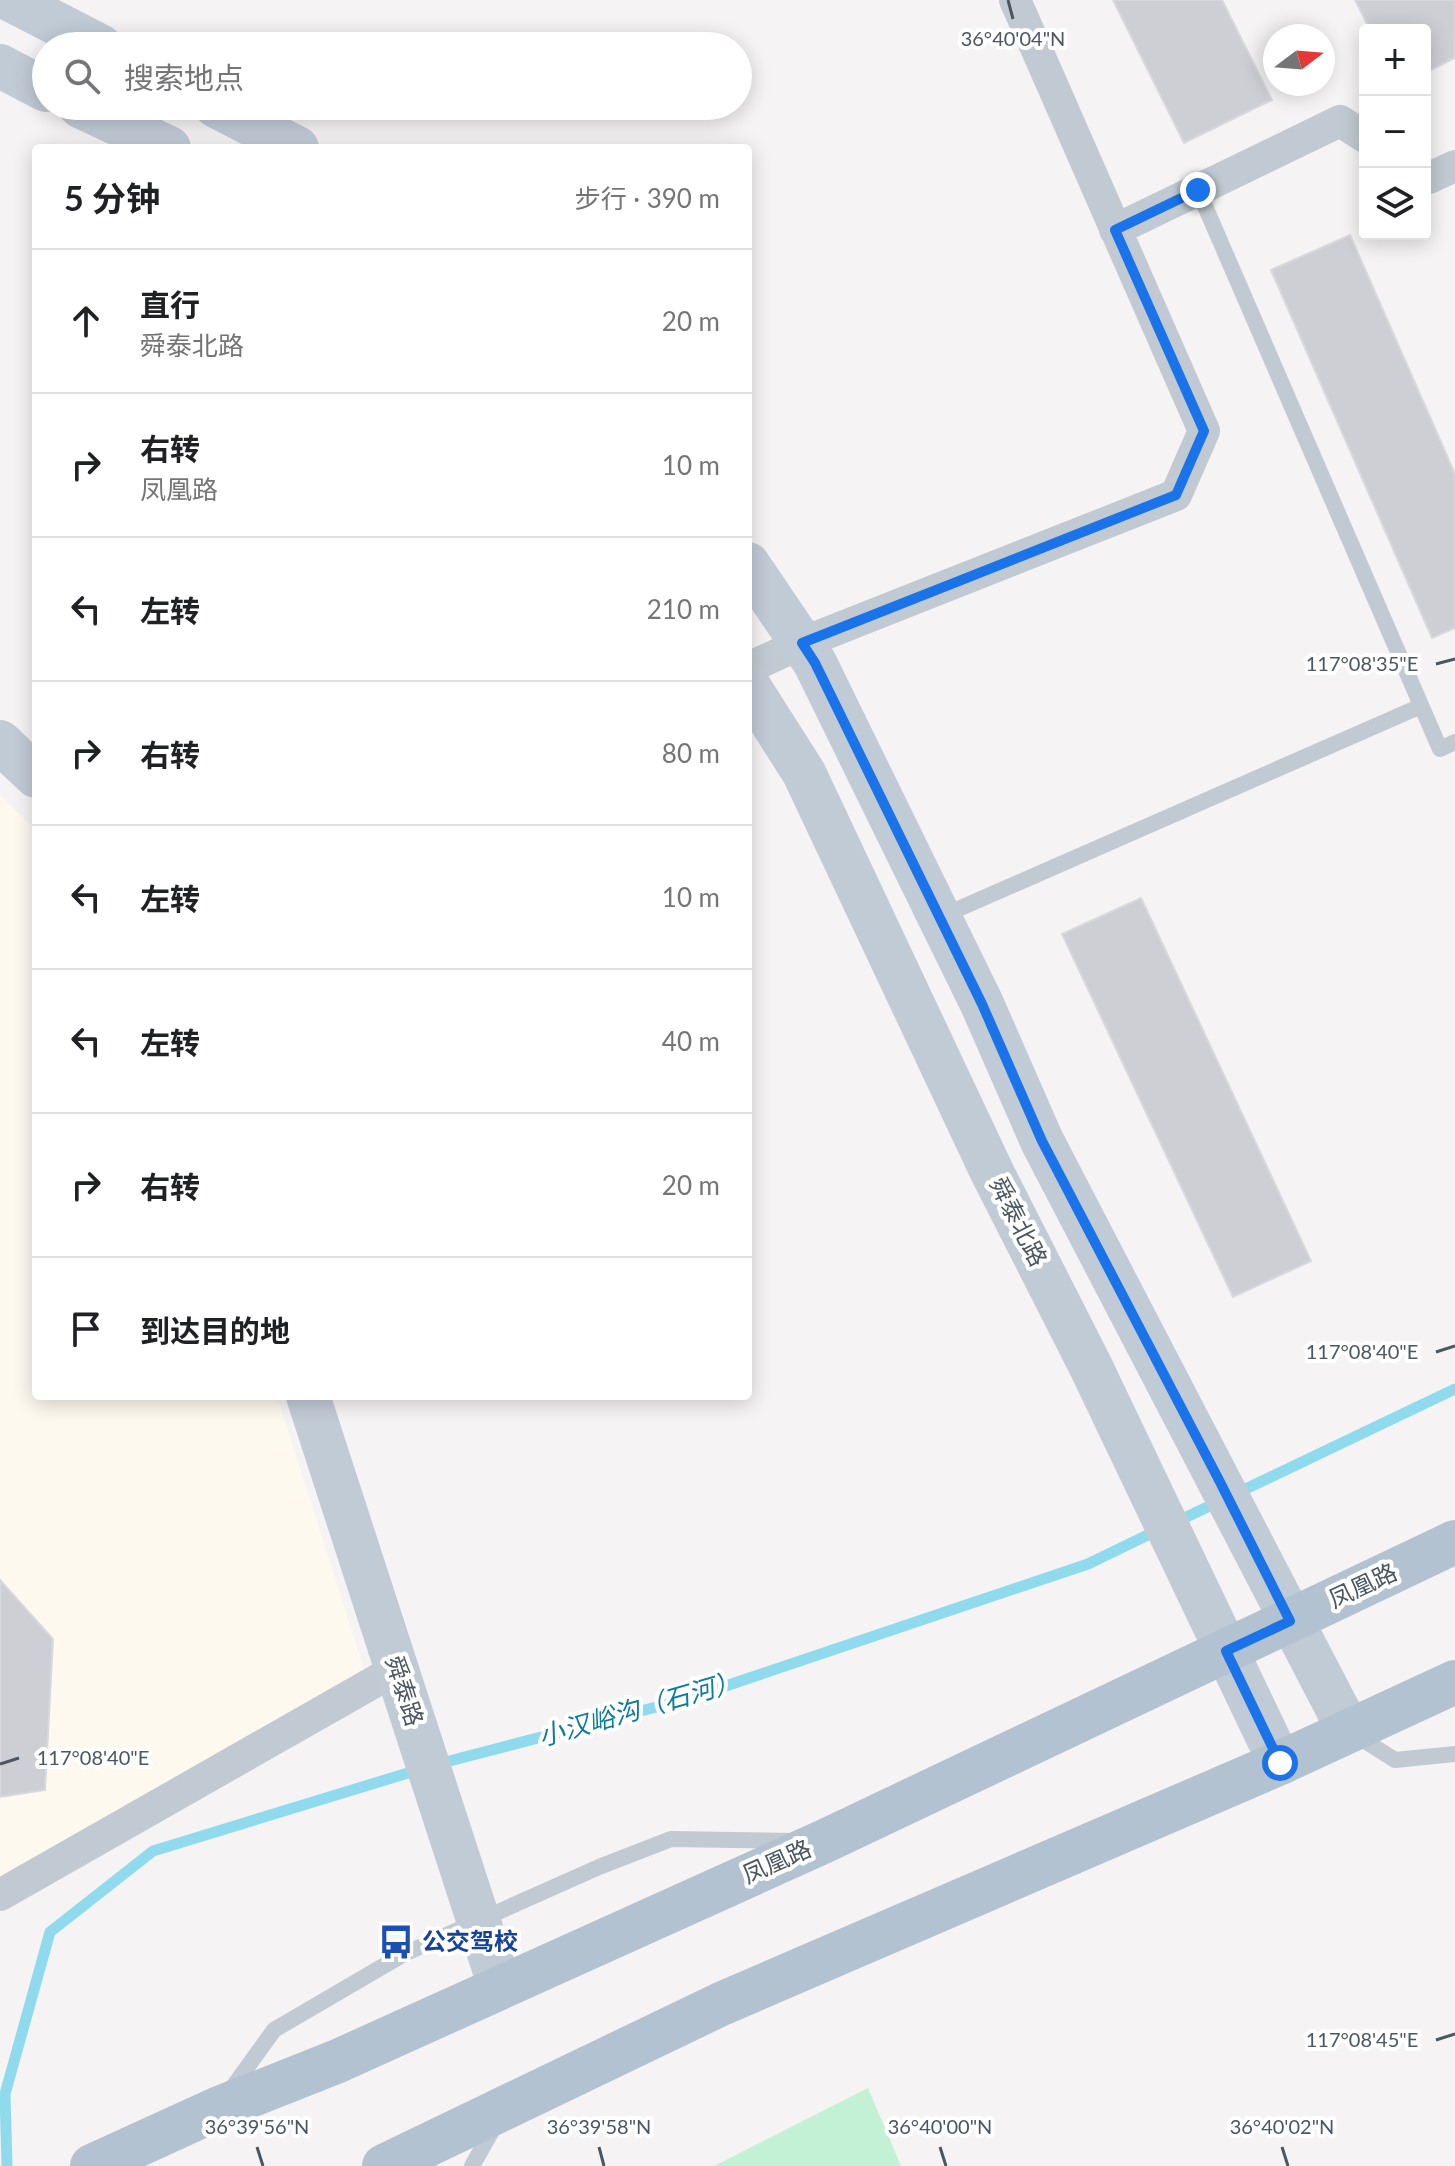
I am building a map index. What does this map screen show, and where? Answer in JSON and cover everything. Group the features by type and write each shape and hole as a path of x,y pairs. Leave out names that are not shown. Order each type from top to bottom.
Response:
{"main road":[{"path":"11,0 73,32"},
{"path":"0,66 32,83"},
{"path":"110,120 161,144"},
{"path":"243,120 289,144"},
{"path":"752,570 815,663 982,1004 1042,1141 1349,1731"},
{"name":"舜泰北路","path":"752,691 804,773 992,1172 1091,1367 1280,1763"},
{"path":"0,742 32,772"},
{"name":"舜泰路","path":"309,1400 500,1987"},
{"name":"凤凰路","path":"92,2166 217,2109 338,2061 825,1841 1455,1542"},
{"path":"384,2166 721,2004 1280,1763 1455,1682"}],"street":[{"path":"752,666 802,643 1176,495 1204,431 1015,0"},
{"path":"1115,230 1340,121 1359,133"},
{"path":"1431,177 1455,166"},
{"path":"0,1895 397,1669"}],"lane":[{"path":"1198,190 1440,749 1455,742"},
{"path":"940,917 1421,706"},
{"path":"1349,1731 1395,1760 1455,1754"},
{"path":"217,2109 274,2030 404,1954 599,1867 671,1839 825,1841"},
{"path":"472,2166 506,2108"}],"shaded area":[{"path":"0,795 32,826 32,1400 278,1400 369,1685 0,1895"}],"green space":[{"path":"868,2088 901,2166 714,2166"}],"building":[{"path":"1113,0 1222,0 1263,82 1263,96 1270,96 1272,100 1184,143"},
{"path":"1355,0 1455,0 1455,58 1431,70 1431,24 1367,24"},
{"path":"1350,235 1455,474 1455,628 1432,638 1271,270"},
{"path":"1141,898 1311,1261 1233,1297 1062,934"},
{"path":"0,1580 53,1639 45,1790 0,1797"}],"waterway":[{"name":"小汉峪沟（石河）","path":"1235,1494 1455,1389"},
{"name":"小汉峪沟（石河）","path":"1174,1523 1220,1501"},
{"name":"小汉峪沟（石河）","path":"438,1764 687,1699 1088,1564 1158,1530"},
{"name":"小汉峪沟（石河）","path":"7,2166 5,2094 50,1932 153,1851 421,1769"}],"place":[{"name":"公交驾校","path":"396,1942"}],"route":[{"path":"1198,190 1115,230 1204,431 1176,495 802,643 815,663 982,1004 1042,1141 1290,1621 1226,1651 1280,1763"}]}
